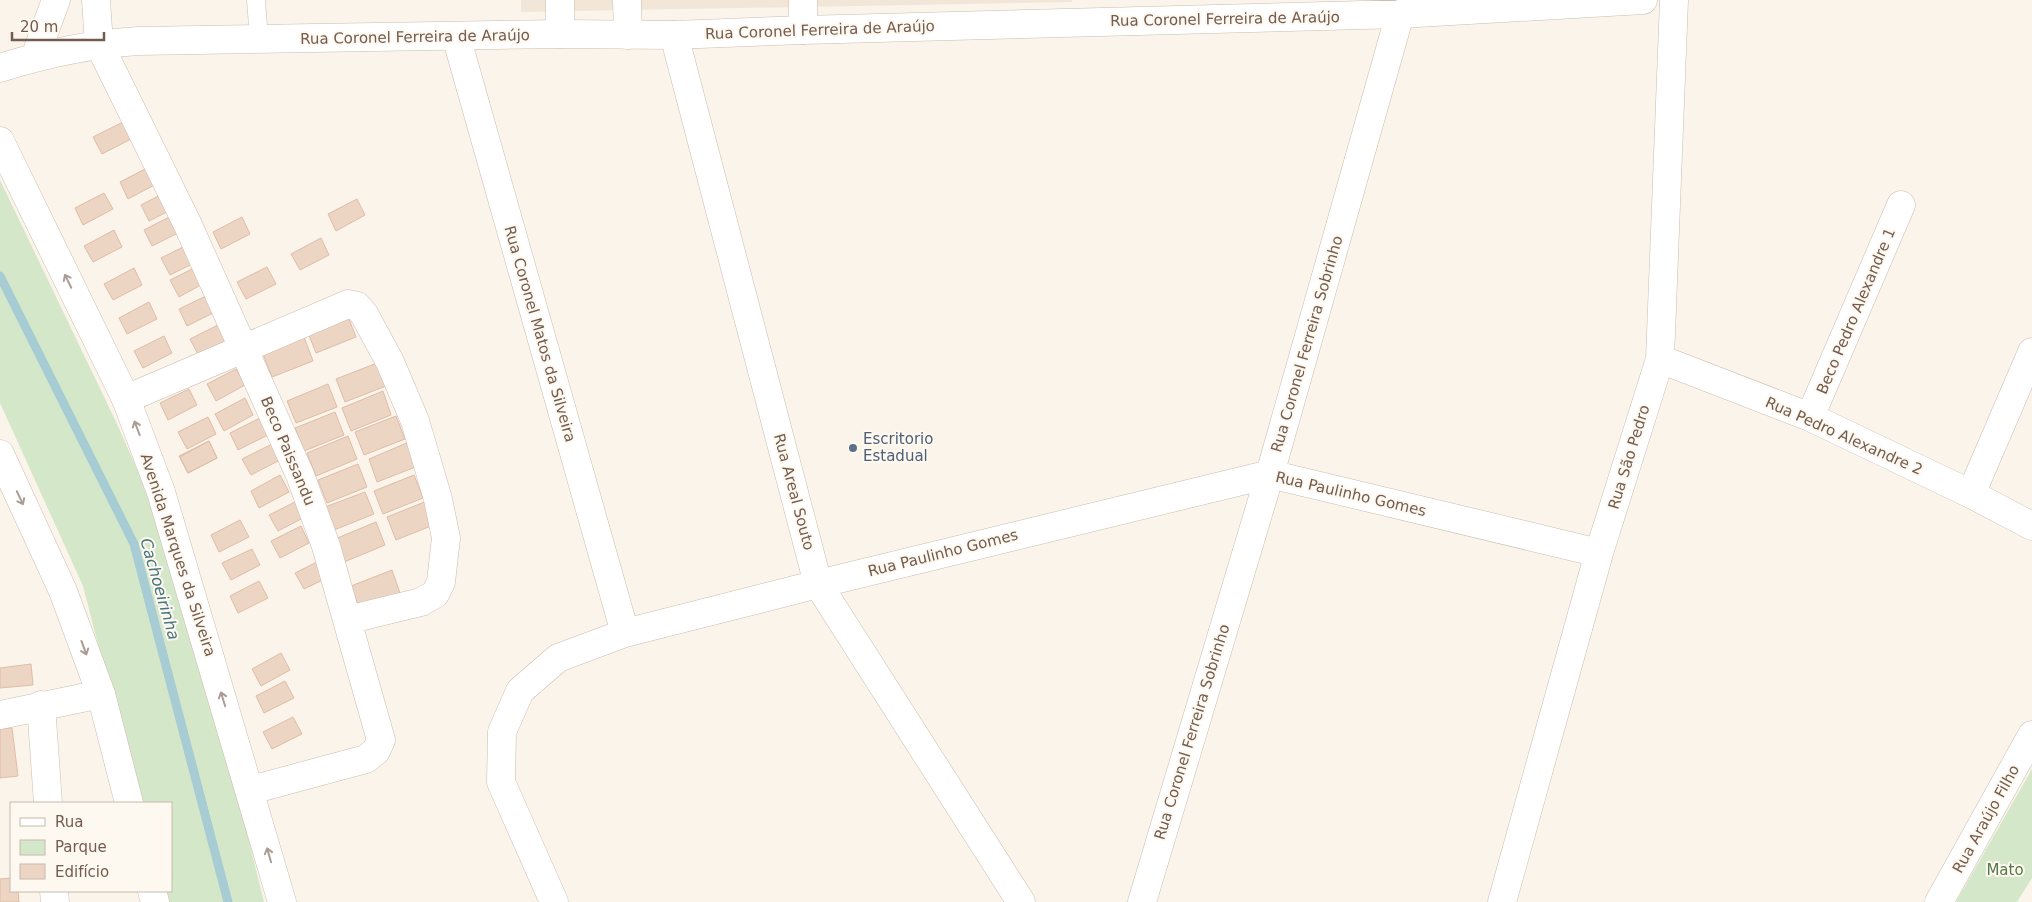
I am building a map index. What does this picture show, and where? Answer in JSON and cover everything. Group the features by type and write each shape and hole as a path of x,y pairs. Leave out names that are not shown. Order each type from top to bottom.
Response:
{"street":[{"path":"35,57 56,0"},
{"path":"96,0 99,44"},
{"path":"560,0 560,34"},
{"path":"627,0 628,35"},
{"path":"803,0 803,30"},
{"name":"Rua Coronel Ferreira de Araújo","path":"0,68 35,57 99,44 259,39 560,34 674,36 803,30 1400,14 1643,0"},
{"name":"Rua São Pedro","path":"1502,902 1599,553 1660,359 1674,0"},
{"name":"Rua Coronel Ferreira Sobrinho","path":"1142,902 1270,474 1400,14"},
{"name":"Rua Coronel Matos da Silveira","path":"456,36 625,633"},
{"name":"Rua Areal Souto","path":"674,36 818,584 1021,902"},
{"name":"Beco Paissandu","path":"99,44 186,223 300,475 326,546 381,740 376,751 366,759 250,790"},
{"name":"Avenida Marques da Silveira","path":"0,141 126,399 162,492 282,902"},
{"name":"Beco Pedro Alexandre 1","path":"1810,417 1901,205"},
{"path":"126,399 348,304 357,306 364,314 390,362 415,421 438,499 446,538 441,582 435,594 421,602 348,620"},
{"path":"1971,494 2032,352"},
{"name":"Rua Pedro Alexandre 2","path":"1660,359 1810,417 1971,494 2032,526"},
{"path":"0,454 63,590 101,694 129,802"},
{"name":"Rua Paulinho Gomes","path":"554,902 501,782 502,732 520,691 558,658 625,633 1270,474 1599,553"},
{"path":"0,715 101,694"},
{"path":"41,705 48,802"},
{"name":"Rua Araújo Filho","path":"1939,902 2032,735"}],"lane":[{"path":"256,0 259,39"}],"shaded area":[{"path":"521,0 1072,0 1072,2 521,12"}],"green space":[{"path":"0,180 118,426 171,546 264,902 165,902 162,892 172,892 172,802 139,802 83,586 0,403"},
{"name":"Mato","path":"2032,769 2032,878 2017,902 1956,902"}],"building":[{"path":"123,122 131,139 102,154 93,137"},
{"path":"149,167 158,183 128,199 120,182"},
{"path":"170,190 179,206 149,221 141,205"},
{"path":"104,193 113,209 83,225 75,208"},
{"path":"357,199 365,215 336,231 328,214"},
{"path":"173,215 182,231 152,246 144,230"},
{"path":"242,217 250,234 221,249 213,232"},
{"path":"114,230 122,247 93,262 84,246"},
{"path":"321,238 329,255 300,270 291,254"},
{"path":"191,243 200,260 170,275 161,258"},
{"path":"200,265 208,281 179,297 170,280"},
{"path":"267,267 276,284 246,299 237,282"},
{"path":"134,268 142,285 113,300 104,284"},
{"path":"208,295 217,311 187,326 179,309"},
{"path":"149,302 157,319 127,334 119,318"},
{"path":"347,314 356,337 316,353 307,330"},
{"path":"220,324 228,341 199,356 190,339"},
{"path":"164,336 172,353 143,368 134,351"},
{"path":"304,337 313,361 272,377 263,354"},
{"path":"377,363 386,386 345,402 336,379"},
{"path":"236,369 245,385 216,401 207,384"},
{"path":"328,384 337,407 296,423 287,401"},
{"path":"189,389 197,405 168,420 160,403"},
{"path":"383,391 391,415 351,431 342,408"},
{"path":"245,398 253,415 224,431 215,414"},
{"path":"335,412 344,435 304,451 295,428"},
{"path":"396,416 405,439 364,455 355,432"},
{"path":"208,417 216,434 187,449 178,432"},
{"path":"260,418 268,435 238,450 230,433"},
{"path":"348,436 357,459 316,476 307,453"},
{"path":"209,441 217,458 188,473 179,456"},
{"path":"209,441 217,458 188,473 180,457"},
{"path":"409,442 418,466 377,482 369,459"},
{"path":"272,444 280,460 251,475 242,459"},
{"path":"358,464 367,487 327,503 318,480"},
{"path":"280,475 289,492 259,508 251,491"},
{"path":"414,475 423,498 383,514 374,491"},
{"path":"365,492 374,514 334,530 325,507"},
{"path":"299,500 307,516 278,531 269,515"},
{"path":"427,501 436,524 396,540 387,517"},
{"path":"240,520 249,537 219,552 211,535"},
{"path":"376,522 385,545 344,562 335,539"},
{"path":"301,526 309,543 280,558 271,541"},
{"path":"252,549 260,565 231,580 222,563"},
{"path":"325,558 333,575 304,589 295,573"},
{"path":"392,570 400,593 360,610 351,586"},
{"path":"259,581 268,598 238,613 230,596"},
{"path":"281,653 290,670 261,686 252,669"},
{"path":"31,664 33,685 0,688 0,668"},
{"path":"285,681 294,698 264,713 256,696"},
{"path":"293,717 302,734 272,749 263,732"},
{"path":"12,728 18,776 0,778 0,729"},
{"path":"10,878 10,892 18,892 19,902 0,902 0,879"}],"waterway":[{"name":"Cachoeirinha","path":"0,276 134,544 228,902"}],"place":[{"name":"Escritorio Estadual","path":"853,448"}]}
